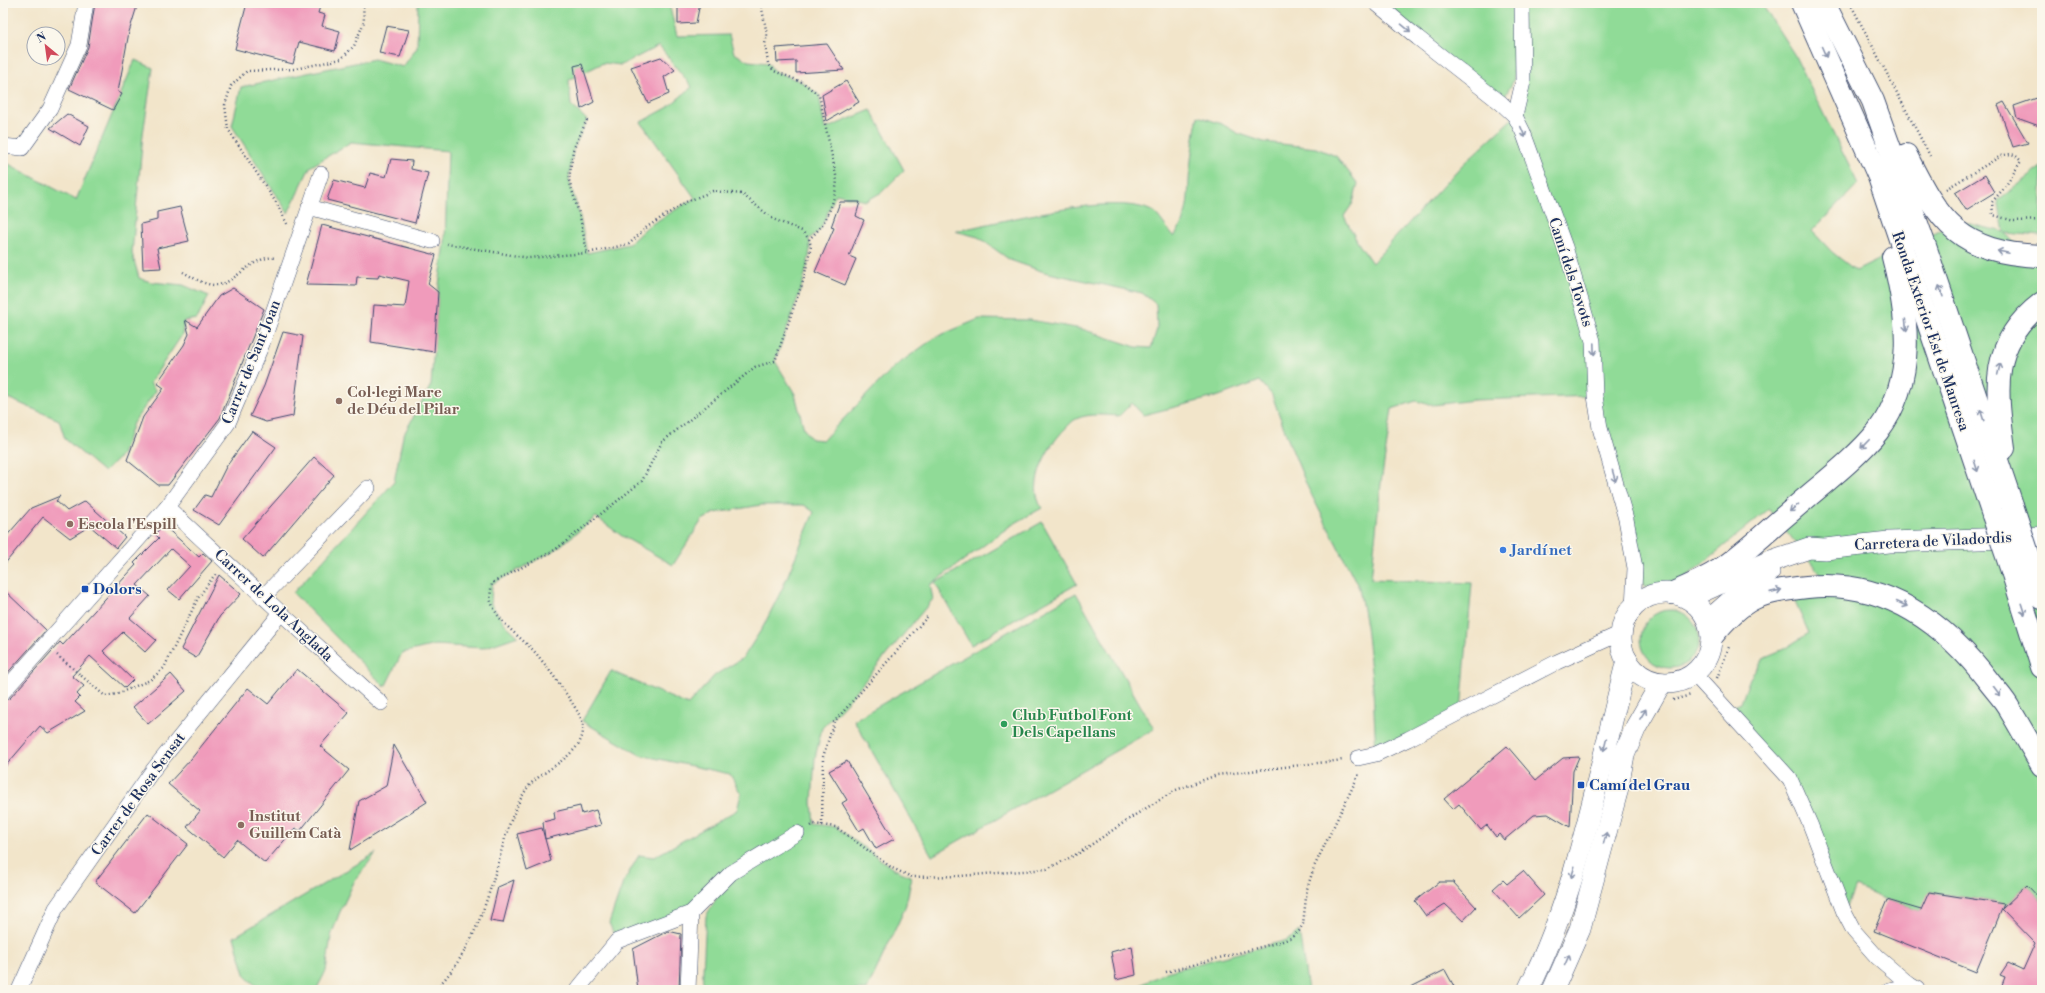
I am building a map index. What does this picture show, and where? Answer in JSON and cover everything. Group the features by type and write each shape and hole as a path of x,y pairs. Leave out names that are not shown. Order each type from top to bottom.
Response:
{"highway":[{"name":"Ronda Exterior Est de Manresa","path":"1802,3 1879,177 1993,515 2022,569 2042,598"},
{"name":"Ronda Exterior Est de Manresa","path":"1824,3 1873,101 1926,246 2012,505 2022,569 2042,667"},
{"path":"1873,101 1893,129 1928,196 1946,222 1969,240 1999,252 2018,255 2042,256"},
{"path":"1680,596 1722,568 1824,482 1864,446 1887,418 1896,397 1902,377 1907,335 1899,282 1885,229 1879,177"},
{"path":"2012,505 1998,405 1998,375 2001,361 2012,335 2020,321 2042,303"},
{"path":"1717,633 1739,606 1751,599 1778,590 1828,585 1849,587 1875,593 1906,606 1930,620 1974,661 2010,709 2042,765"}],"street":[{"path":"3,146 22,148 50,109 79,44 86,3"},
{"name":"Camí dels Tovots","path":"1376,3 1501,103 1515,116 1523,132 1565,247 1593,341 1595,396 1600,428 1626,519 1635,568 1633,608"},
{"path":"1515,116 1523,82 1522,3"},
{"name":"Carrer de Sant Joan","path":"3,692 167,507 228,423 262,344 321,174"},
{"path":"309,207 432,241"},
{"path":"264,597 368,488"},
{"name":"Carrer de Lola Anglada","path":"167,507 280,613 381,703"},
{"name":"Carretera de Viladordis","path":"1680,596 1791,553 1809,548 1825,549 1889,542 2042,537"},
{"name":"Carretera de Viladordis","path":"1717,633 1752,582 1781,566 1804,559 1825,549"},
{"path":"1664,692 1641,676 1627,660 1622,647 1621,633 1624,622 1633,608 1651,596 1680,596 1700,608 1717,633 1707,657 1700,680"},
{"name":"Carrer de Rosa Sensat","path":"19,990 56,908 153,770 280,613"},
{"path":"1361,757 1376,754 1408,739 1557,662 1621,633"},
{"path":"1528,990 1557,922 1582,846 1627,660"},
{"path":"1556,989 1580,929 1617,792 1624,755 1636,727 1664,692 1678,682 1700,680"},
{"path":"1700,680 1790,779 1810,824 1844,912 1854,931 1877,957 1914,988"},
{"path":"577,990 617,941 691,912 731,873 797,834"},
{"path":"688,990 691,912"},
{"path":"1890,990 1914,988"}],"path":[{"path":"297,244 277,204 228,129 225,105 231,86 247,71 295,69 341,59 354,46 364,22 363,3"},
{"path":"761,3 767,35 765,44 768,63 774,71 802,82 819,95 837,180 836,193 825,221 820,230 809,239"},
{"path":"1850,3 1923,140 1932,161"},
{"path":"587,120 573,150 568,180 580,217 587,253"},
{"path":"1928,196 1934,188 1942,190 2009,153 2016,155 2022,161 2005,187 1992,202 1993,215 2014,221 2042,220"},
{"path":"432,241 529,258 587,253 629,244 647,227 679,206 713,191 742,194 774,219 802,231 809,239 811,246 804,278 775,361 755,367 662,442 642,481 616,502 555,550 492,584 491,604 505,624 534,650 568,697 582,721 581,739 562,762 528,786 514,811 501,848 495,876 471,939 449,977 434,990"},
{"path":"183,272 204,282 216,285 226,281 256,262 271,257 282,259 290,263"},
{"path":"46,645 105,696 117,694 150,680 164,668 198,598 225,560"},
{"path":"822,825 823,756 834,722 928,616"},
{"path":"1664,692 1691,695 1700,680 1719,676 1717,633"},
{"path":"797,834 814,824 836,827 892,868 912,877 960,876 1047,869 1078,853 1176,790 1217,775 1361,757 1360,771 1338,821 1314,867 1307,889 1303,924 1299,931 1291,938 1280,942 1166,972"}],"green space":[{"path":"669,3 677,36 729,35 734,53 748,61 768,63 774,71 802,82 819,95 825,129 871,110 904,170 882,192 866,201 836,194 820,230 809,239 810,249 808,263 798,298 775,361 795,394 804,429 811,439 823,440 894,367 936,337 979,319 1030,320 1082,329 1136,347 1151,348 1157,329 1156,304 1142,293 1044,272 1010,260 978,237 955,231 1055,210 1084,206 1111,205 1134,206 1152,211 1158,216 1174,237 1186,212 1192,149 1198,116 1222,124 1237,133 1264,142 1316,148 1336,156 1358,184 1353,203 1344,216 1358,243 1372,263 1462,165 1515,116 1522,3 1761,3 1794,54 1858,184 1812,231 1832,252 1856,271 1958,221 2004,232 1998,200 2042,167 2042,236 2005,233 2042,271 2042,901 2027,885 2002,909 1994,902 1930,892 1921,910 1887,900 1855,887 1844,912 1798,794 1727,709 1741,703 1750,678 1765,657 1784,649 1809,633 1789,589 1828,584 1769,509 1673,588 1645,586 1635,568 1595,396 1474,400 1433,405 1416,401 1392,409 1381,483 1371,579 1472,583 1461,711 1376,754 1373,689 1366,626 1359,588 1308,488 1272,395 1260,381 1219,396 1143,415 1132,403 1119,416 1091,415 1081,417 1073,421 1052,444 1041,465 1036,488 1042,508 1010,526 930,585 933,599 847,702 822,728 815,758 812,802 814,824 836,827 892,868 912,877 905,908 867,990 702,990 706,916 730,875 691,913 617,941 609,923 623,883 639,855 654,857 737,810 741,794 730,774 640,755 582,721 611,671 688,705 715,675 743,658 763,627 783,587 814,512 804,505 761,505 715,513 702,520 673,565 622,536 596,517 555,550 492,584 491,604 505,624 518,636 483,648 435,645 402,653 385,687 293,593 394,482 403,436 431,385 438,292 445,243 448,151 351,142 310,167 288,213 232,126 241,87 374,59 403,67 417,47 418,4","holes":["659,46 692,87 667,108 641,122 695,198 647,227 629,244 587,253 580,217 569,180 573,150 587,120 571,105 569,80 603,63 621,65"]},
{"path":"1376,3 1513,3 1514,80 1505,96 1492,96"},
{"path":"135,60 153,68 143,134 132,253 139,278 151,282 183,285 209,296 197,319 184,321 182,335 150,383 156,391 133,423 122,455 104,472 65,439 59,420 3,396 3,161 76,200"},
{"path":"1042,522 1077,584 971,645 935,583"},
{"name":"Club Futbol Font Dels Capellans","path":"1076,593 1154,729 932,856 854,720"},
{"path":"1664,610 1676,610 1691,618 1699,633 1699,645 1691,660 1676,668 1664,668 1649,660 1641,645 1641,633 1649,618"},
{"path":"376,853 354,882 339,914 331,936 326,971 316,990 261,990 246,977 234,937"},
{"path":"1299,931 1308,990 1131,990 1166,972 1280,942 1291,938"}],"building":[{"path":"95,3 138,3 129,32 118,92 122,94 113,110 69,89 88,47"},
{"path":"247,3 321,3 318,13 325,15 322,26 340,31 335,51 299,42 293,64 235,49"},
{"path":"678,3 700,3 696,23 678,24"},
{"path":"386,26 409,30 400,57 379,53"},
{"path":"827,44 844,70 796,73 796,61 777,62 776,48"},
{"path":"661,57 675,70 664,77 669,94 648,103 631,67"},
{"path":"582,64 594,102 581,109 574,66"},
{"path":"846,81 859,102 827,121 822,95"},
{"path":"2037,98 2042,111 2042,127 2017,118 2014,106"},
{"path":"2004,102 2028,143 2013,147 1998,105"},
{"path":"67,114 89,126 80,146 50,128"},
{"path":"391,159 412,161 411,169 428,173 415,223 327,200 334,180 365,188 370,173 386,177"},
{"path":"1985,175 1995,192 1966,210 1955,193"},
{"path":"840,202 860,202 856,216 864,220 849,256 856,259 845,285 815,272 834,228 831,227"},
{"path":"180,207 189,241 157,248 161,268 143,269 141,224 157,220 157,212"},
{"path":"322,225 436,255 428,284 438,292 434,352 371,342 374,305 405,307 409,281 379,274 378,278 357,277 356,286 306,285"},
{"path":"233,288 264,309 220,418 168,485 158,485 127,460 143,417 164,388 157,383 184,345 189,334 185,320 197,327 219,296"},
{"path":"283,332 303,336 293,416 266,422 250,416 264,386"},
{"path":"252,431 276,447 219,525 194,510 205,495 211,497 226,467"},
{"path":"314,457 334,475 263,558 242,539"},
{"name":"Escola l'Espill","path":"60,496 56,501 67,511 85,501 125,537 116,548 90,526 70,538 43,517 3,566 3,540 31,508"},
{"path":"163,525 199,557 203,553 212,561 179,599 168,590 190,566 171,549 137,585 150,596 130,618 156,640 145,652 123,632 103,651 133,680 125,688 90,656 72,676 84,686 77,694 80,697 75,702 85,711 48,733 40,726 3,769 3,701 10,698 60,642 63,645 136,565 134,563 159,538 155,534"},
{"path":"219,575 241,594 220,616 196,658 181,649"},
{"path":"3,589 46,630 3,678"},
{"path":"297,669 349,713 320,746 349,770 300,831 295,828 265,863 237,840 223,857 187,827 200,811 168,784 191,759 248,688 268,704"},
{"path":"171,674 186,691 148,724 133,707"},
{"path":"394,745 427,802 350,850 359,801 386,786"},
{"path":"1507,746 1536,780 1563,758 1579,757 1573,771 1570,827 1548,814 1534,815 1504,840 1499,834 1496,837 1487,825 1481,830 1459,804 1453,809 1444,799"},
{"path":"847,761 894,839 876,849 864,828 859,831 842,803 847,800 829,771"},
{"path":"580,806 582,814 596,810 601,825 545,839 543,822 555,819 554,812"},
{"path":"148,813 188,844 135,913 95,882"},
{"path":"542,828 551,861 527,871 517,834"},
{"path":"1523,871 1544,895 1519,918 1493,889 1503,880 1507,884"},
{"path":"514,880 503,923 490,921 498,887"},
{"path":"1439,882 1453,882 1476,907 1463,921 1445,904 1426,916 1415,901"},
{"path":"2027,885 2042,901 2042,990 2000,990 2005,977 2000,975 2008,963 2023,970 2035,943 2002,909"},
{"path":"1929,892 2004,904 1976,972 1874,931 1887,900 1921,910"},
{"path":"668,931 681,934 679,990 638,990 633,949"},
{"path":"1132,946 1136,975 1116,980 1111,952"},
{"path":"1445,970 1456,990 1405,990"}],"place":[{"name":"Col·legi Mare de Déu del Pilar","path":"339,401"},
{"name":"Escola l'Espill","path":"70,524"},
{"name":"Jardí net","path":"1503,550"},
{"name":"Dolors","path":"85,589"},
{"name":"Club Futbol Font Dels Capellans","path":"1004,724"},
{"name":"Camí del Grau","path":"1581,785"},
{"name":"Institut Guillem Catà","path":"241,825"}]}
